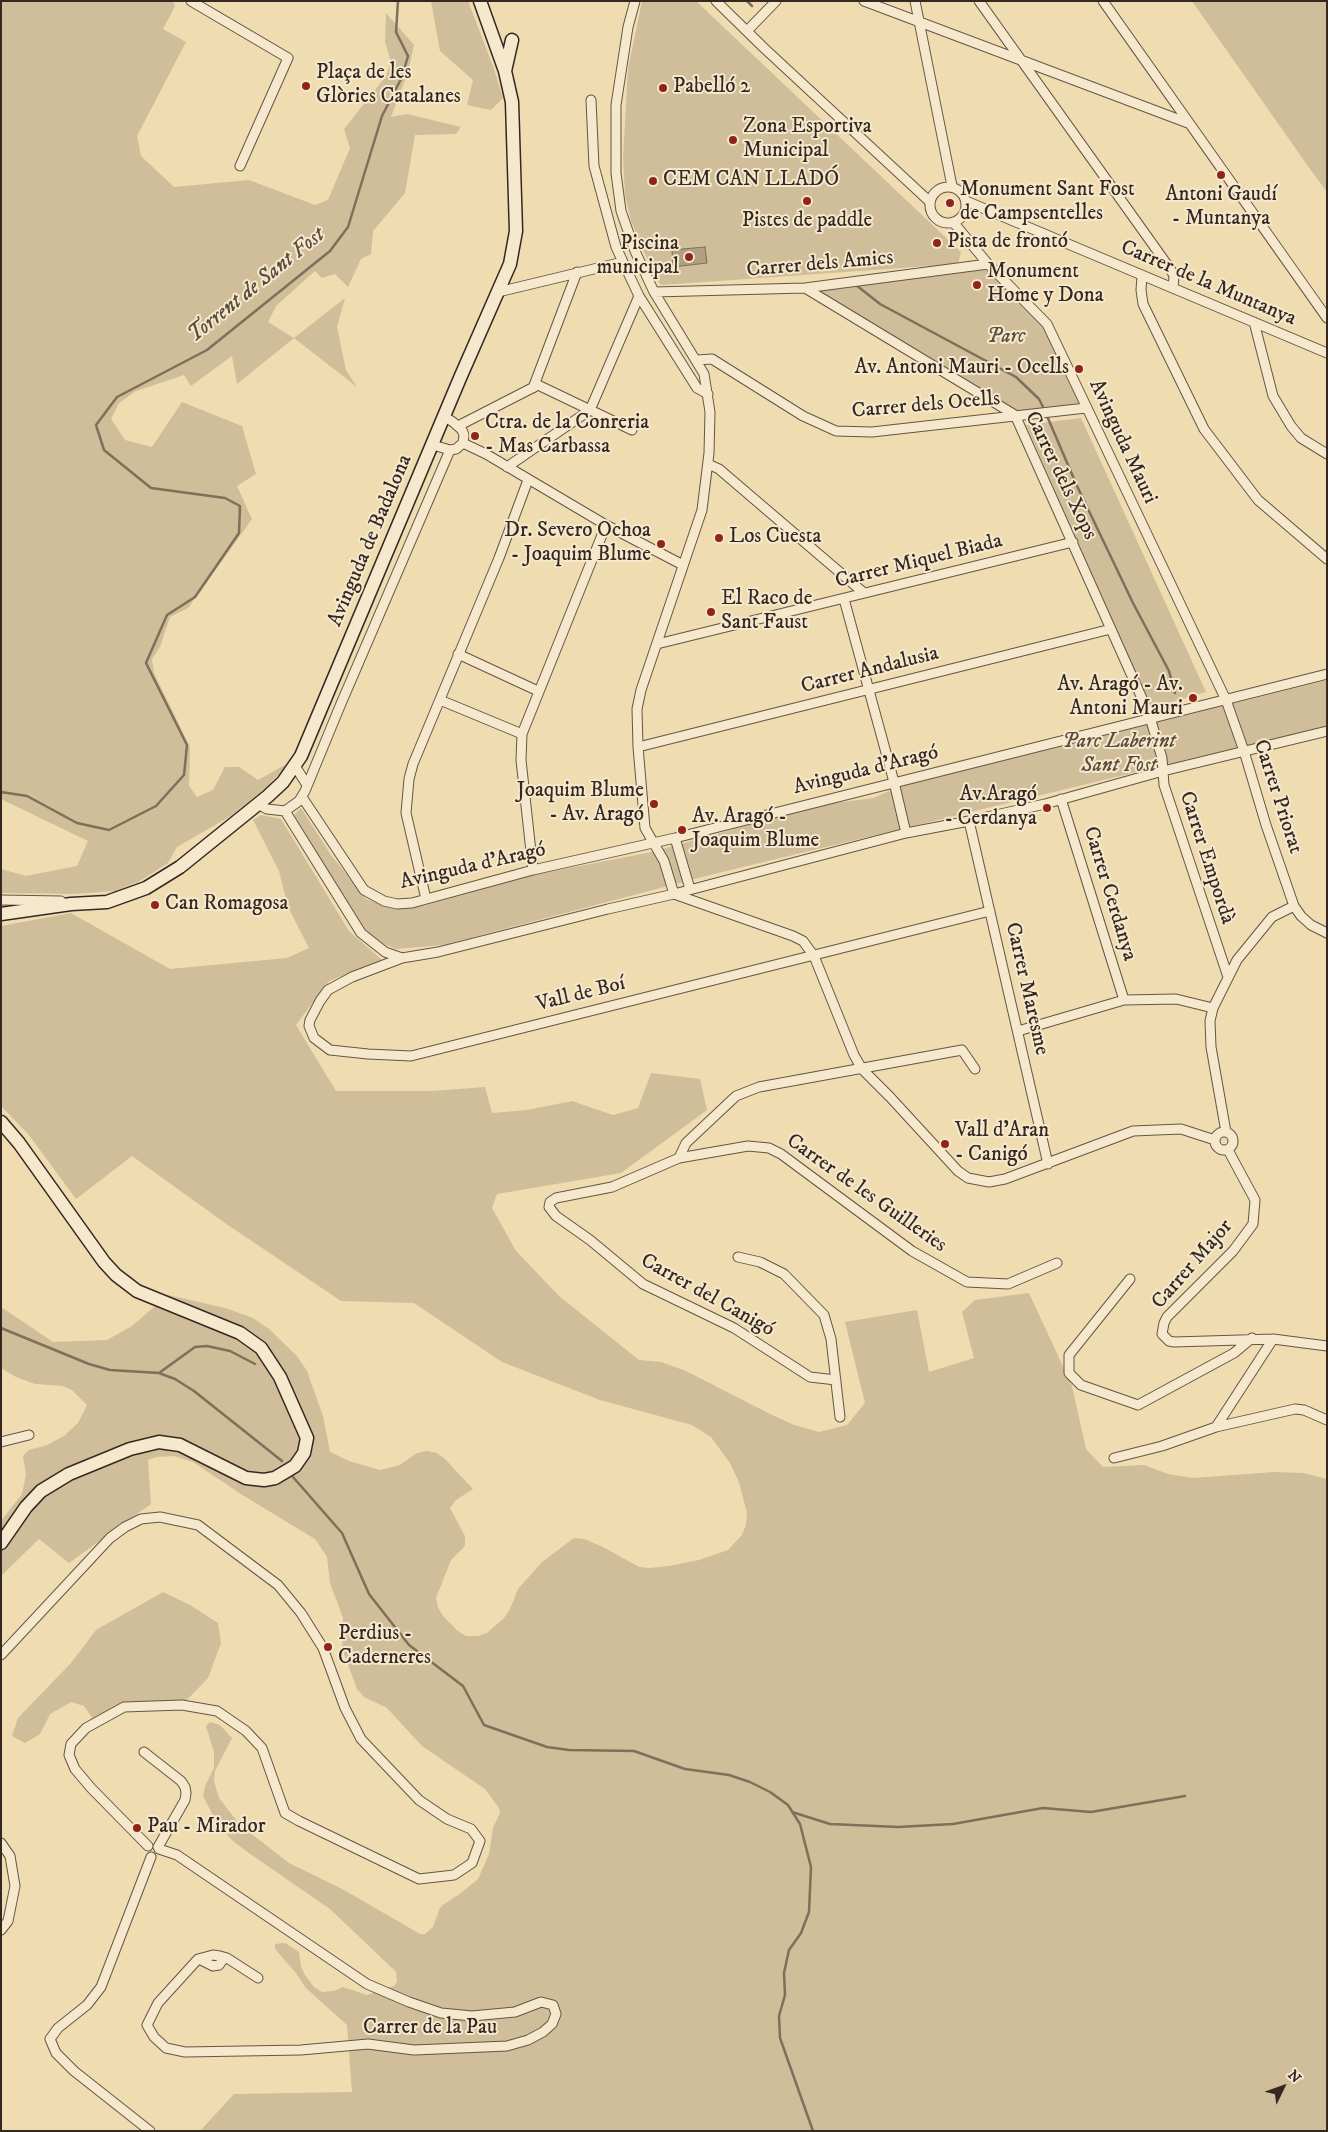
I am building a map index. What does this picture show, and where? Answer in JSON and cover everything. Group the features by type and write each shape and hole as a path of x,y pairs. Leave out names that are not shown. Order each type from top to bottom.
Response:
{"street":[{"path":"191,1 288,58 240,166"},
{"name":"Avinguda de Badalona","path":"1,914 71,904 106,902 146,888 180,867 258,804 282,782 295,766 312,733 510,264 516,231 512,102 505,70 480,1"},
{"path":"635,1 628,27 616,106 616,173 624,219 634,252 654,292 704,374 708,394 711,433 702,510 641,690 637,709 638,747 645,828 664,861 674,894"},
{"path":"716,1 930,202"},
{"path":"747,31 776,1"},
{"path":"864,1 1188,124"},
{"path":"914,1 952,186"},
{"path":"979,1 1171,270 1174,276 1173,288"},
{"path":"1103,1 1188,124 1327,318"},
{"path":"505,70 512,40"},
{"path":"591,100 594,166 616,248 639,296 697,388 708,394"},
{"path":"952,186 960,191 966,201 961,218 952,222 943,223 935,218 930,210 930,202 935,193 940,189 952,186"},
{"name":"Carrer de la Muntanya","path":"966,201 1327,353"},
{"name":"Avinguda Mauri","path":"952,222 988,264 1047,324 1226,700"},
{"path":"498,292 623,262"},
{"name":"Carrer dels Amics","path":"654,292 805,288 988,264"},
{"path":"533,388 577,272"},
{"path":"1142,276 1143,304 1204,429 1258,500 1327,559"},
{"name":"Carrer dels Xops","path":"805,288 1015,415 1150,719"},
{"path":"507,467 590,410 639,296"},
{"path":"1254,322 1273,396 1291,426 1301,438 1327,454"},
{"name":"Carrer dels Ocells","path":"697,360 712,360 803,416 836,431 872,432 1086,408"},
{"path":"458,426 538,385 632,430"},
{"path":"433,445 450,450 456,449 463,442 464,435 458,426 444,417"},
{"path":"463,442 606,525 683,565"},
{"path":"258,804 267,809 285,811 302,797 450,450"},
{"path":"708,464 719,469 864,593"},
{"path":"426,899 408,829 406,792 413,764 499,558 528,480"},
{"path":"533,870 521,760 522,734 606,525"},
{"name":"Carrer Miquel Biada","path":"657,644 1073,542"},
{"path":"844,599 906,832"},
{"name":"Carrer Andalusia","path":"638,747 1111,629"},
{"path":"458,654 538,691"},
{"name":"Avinguda d'Aragó","path":"302,797 364,890 384,901 397,904 426,899 533,870 675,838 1327,674"},
{"path":"440,700 522,734"},
{"name":"Carrer Priorat","path":"1226,700 1294,906"},
{"name":"Carrer Empordà","path":"1150,719 1162,758 1164,785 1228,976"},
{"path":"285,811 361,933 385,952 402,958 438,952 674,894 906,832 969,821 1061,799 1163,770 1327,731"},
{"path":"295,766 307,785"},
{"name":"Carrer Cerdanya","path":"1061,799 1124,1000"},
{"name":"Carrer Maresme","path":"969,821 1048,1164"},
{"path":"675,838 690,889 709,907"},
{"path":"674,894 803,941 814,956 854,1055 862,1069 958,1172 968,1178 989,1182 1005,1179 1133,1131 1181,1129 1215,1140"},
{"path":"1,900 56,901 71,904"},
{"path":"1226,1132 1211,1047 1210,1021 1212,1008 1228,976 1237,960 1272,917 1294,906 1310,925 1327,933"},
{"name":"Vall de Boí","path":"402,958 352,977 328,990 310,1020 309,1026 314,1038 330,1050 412,1056 990,911"},
{"path":"1018,1031 1124,1000 1176,999 1212,1008"},
{"path":"679,1158 686,1143 736,1096 759,1086 962,1050 975,1069"},
{"path":"1,1122 29,1156 104,1262 122,1280 137,1291 158,1301 240,1333 261,1348 280,1377 307,1438 307,1446 300,1461 275,1478 264,1480 246,1478 180,1445 159,1442 130,1449 69,1474 42,1491 26,1507 1,1543"},
{"path":"1226,1132 1231,1135 1233,1140 1232,1146 1228,1150 1218,1149 1215,1140 1218,1134 1226,1132"},
{"name":"Carrer de les Guilleries","path":"679,1158 748,1146 769,1148 781,1154 912,1252 967,1282 1008,1284 1057,1263"},
{"name":"Carrer Major","path":"1228,1150 1255,1200 1252,1224 1233,1251 1167,1317 1162,1334 1169,1341 1174,1342 1252,1338 1327,1346"},
{"name":"Carrer del Canigó","path":"679,1158 612,1187 556,1198 550,1202 549,1207 556,1216 590,1240 642,1284 734,1328 802,1373 817,1379 836,1380"},
{"path":"738,1257 760,1262 778,1270 818,1306 828,1324 840,1417"},
{"path":"1130,1279 1069,1355 1069,1373 1081,1385 1138,1405 1234,1353 1252,1338"},
{"path":"1216,1427 1273,1339"},
{"path":"1114,1458 1162,1446 1216,1427 1294,1409 1304,1410 1327,1420"},
{"path":"1,1442 29,1435"},
{"path":"1,1655 110,1538 125,1527 141,1519 160,1517 198,1525 278,1584 301,1613 323,1648 345,1708 361,1739 419,1800 447,1819 471,1829 480,1841 472,1863 454,1875 419,1879 285,1813 262,1748 246,1731 217,1711 182,1705 124,1707 86,1728 71,1744 68,1755 75,1769 91,1788 148,1846"},
{"path":"144,1752 181,1781 185,1787 185,1800 159,1848 157,1856 152,1858 101,1987 87,2006 58,2028 50,2040 56,2053 74,2071 150,2131"},
{"path":"1,1843 10,1856 15,1886 8,1921 1,1930"},
{"path":"148,1846 153,1844 159,1848"},
{"path":"148,1846 146,1853 152,1858"},
{"name":"Carrer de la Pau","path":"159,1848 177,1855 368,1984 409,2002 441,2013 472,2016 515,2012 541,2002 553,2005 556,2014 552,2024 543,2032 528,2040 507,2046 414,2050 368,2044 301,2050 185,2052 166,2048 154,2037 147,2024 158,2003 199,1959 213,1955 227,1958 258,1978"}],"green space":[{"path":"1,1 173,1 175,6 163,29 186,42 137,136 141,156 174,187 249,180 315,205 328,200 350,148 344,129 386,76 391,62 385,42 386,13 414,45 408,72 391,117 407,114 461,127 456,134 415,135 405,193 373,231 371,254 361,259 348,287 335,274 322,278 315,271 276,306 268,322 294,338 237,384 232,356 191,386 184,375 136,391 119,403 111,419 125,440 152,447 182,402 242,426 256,474 237,486 252,519 188,608 170,617 160,647 152,659 154,673 190,747 189,786 197,797 213,790 225,767 239,767 258,780 292,761 263,790 229,817 177,847 168,863 140,881 115,891 73,894 1,893 1,869 26,876 77,866 88,841 1,799"},
{"path":"431,1 468,1 503,98 491,110 467,105 473,80 440,51"},
{"name":"Zona Esportiva Municipal","path":"642,1 696,1 961,252 958,264 662,285 656,280 631,221 625,195 623,157 628,69"},
{"path":"1192,1 1327,1 1327,192 1310,169"},
{"name":"Parc","path":"988,264 1047,324 1086,408 1015,415 805,288"},
{"path":"345,298 337,327 346,370 357,387 294,338"},
{"path":"1081,418 1206,692 1151,708 1026,425"},
{"name":"Parc Laberint Sant Fost","path":"1327,680 1327,726 710,875 443,945 396,949 376,941 362,928 294,815 301,808 331,855 366,899 394,909 424,906 533,875 652,852 821,805 873,798 901,786 1181,714 1235,703"},
{"path":"261,815 281,819 349,931 382,960 329,981 296,1025 336,1091 432,1091 485,1087 492,1113 527,1110 572,1101 613,1115 638,1108 651,1073 700,1079 707,1110 621,1173 497,1194 492,1208 516,1251 559,1296 639,1360 661,1362 686,1371 794,1425 819,1432 847,1425 865,1403 845,1322 917,1310 929,1372 974,1358 962,1312 975,1300 1029,1293 1072,1386 1086,1449 1103,1467 1144,1465 1168,1474 1193,1478 1274,1472 1303,1473 1327,1479 1327,2131 200,2131 234,2094 352,2092 347,2025 306,1988 296,1973 275,1949 275,1944 285,1943 299,1952 301,1967 305,1975 314,1987 322,1992 334,1991 343,1987 367,1995 394,1986 397,1982 396,1972 330,1909 246,1851 233,1841 218,1825 203,1796 205,1786 214,1768 214,1752 206,1726 210,1722 220,1725 232,1738 215,1771 214,1781 219,1798 240,1825 289,1863 344,1890 420,1934 425,1934 433,1927 443,1905 478,1879 489,1854 493,1828 500,1813 499,1808 485,1789 422,1746 387,1708 364,1697 357,1689 342,1649 343,1618 330,1583 327,1557 315,1539 244,1496 193,1462 174,1456 156,1457 148,1460 151,1504 69,1563 39,1539 1,1576 1,1521 22,1494 26,1475 23,1456 29,1450 47,1445 64,1436 78,1423 87,1405 72,1390 63,1386 35,1384 16,1377 1,1368 1,1307 53,1342 107,1340 132,1326 168,1295 225,1308 253,1318 269,1329 297,1356 307,1371 323,1416 330,1452 349,1461 380,1470 400,1465 417,1453 427,1451 437,1453 473,1489 456,1500 450,1508 465,1536 465,1546 451,1560 436,1598 443,1616 466,1636 478,1636 487,1633 504,1618 518,1589 542,1562 574,1538 584,1539 603,1547 639,1567 669,1566 699,1560 728,1550 742,1535 746,1525 747,1513 739,1482 730,1463 711,1437 692,1425 600,1400 502,1362 414,1303 341,1301 225,1223 132,1156 76,1199 29,1135 1,1106 1,926 71,913 170,969 287,958 309,948 288,907 279,871 253,820"},
{"path":"163,1592 190,1605 218,1623 221,1643 208,1678 182,1705 123,1708 96,1723 84,1706 71,1702 50,1714 40,1734 25,1743 12,1736 18,1718 71,1663 96,1630"}],"shaded area":[{"name":"Piscina municipal","path":"705,247 707,263 673,267 672,250"}],"waterway":[{"name":"Torrent de Sant Fost","path":"1,792 27,796 77,823 109,830 156,806 184,775 187,745 146,663 167,615 195,597 239,533 240,506 225,498 151,488 104,450 96,425 117,397 207,350 330,251 348,227 382,116 402,77 408,56 396,32 398,1"},
{"path":"747,1 752,6"},
{"path":"856,285 880,304 1016,377 1039,399 1045,411"},
{"path":"1047,416 1077,486 1133,603 1169,671 1175,693"},
{"path":"1,1328 89,1364 110,1370 159,1373 175,1379 194,1391 282,1461"},
{"path":"159,1373 195,1347 207,1346 230,1351 255,1364"},
{"path":"293,1477 342,1533 369,1594 409,1645 463,1686 484,1725 547,1747 569,1750 634,1751 685,1769 729,1775 750,1782 770,1792 788,1805 800,1824 811,1867 809,1912 801,1933 789,1950 784,1973 785,1995 779,2016 780,2038 813,2131"},
{"path":"792,1812 830,1824 898,1827 953,1824 1043,1808 1091,1812 1185,1796"}],"place":[{"name":"Plaça de les Glòries Catalanes","path":"306,86"},
{"name":"Pabelló 2","path":"663,88"},
{"name":"Zona Esportiva Municipal","path":"733,140"},
{"name":"Antoni Gaudí - Muntanya","path":"1221,175"},
{"name":"CEM CAN LLADÓ","path":"653,181"},
{"name":"Pistes de paddle","path":"807,201"},
{"name":"Monument Sant Fost de Campsentelles","path":"950,203"},
{"name":"Pista de frontó","path":"937,243"},
{"name":"Piscina municipal","path":"689,257"},
{"name":"Monument Home y Dona","path":"977,285"},
{"name":"Av. Antoni Mauri - Ocells","path":"1079,369"},
{"name":"Ctra. de la Conreria - Mas Carbassa","path":"475,436"},
{"name":"Los Cuesta","path":"719,538"},
{"name":"Dr. Severo Ochoa - Joaquim Blume","path":"661,544"},
{"name":"El Raco de Sant Faust","path":"711,612"},
{"name":"Av. Aragó - Av. Antoni Mauri","path":"1193,698"},
{"name":"Joaquim Blume - Av. Aragó","path":"654,804"},
{"name":"Av.Aragó - Cerdanya","path":"1047,808"},
{"name":"Av. Aragó - Joaquim Blume","path":"682,830"},
{"name":"Can Romagosa","path":"155,905"},
{"name":"Vall d'Aran - Canigó","path":"945,1144"},
{"name":"Perdius - Caderneres","path":"328,1647"},
{"name":"Pau - Mirador","path":"137,1828"}]}
